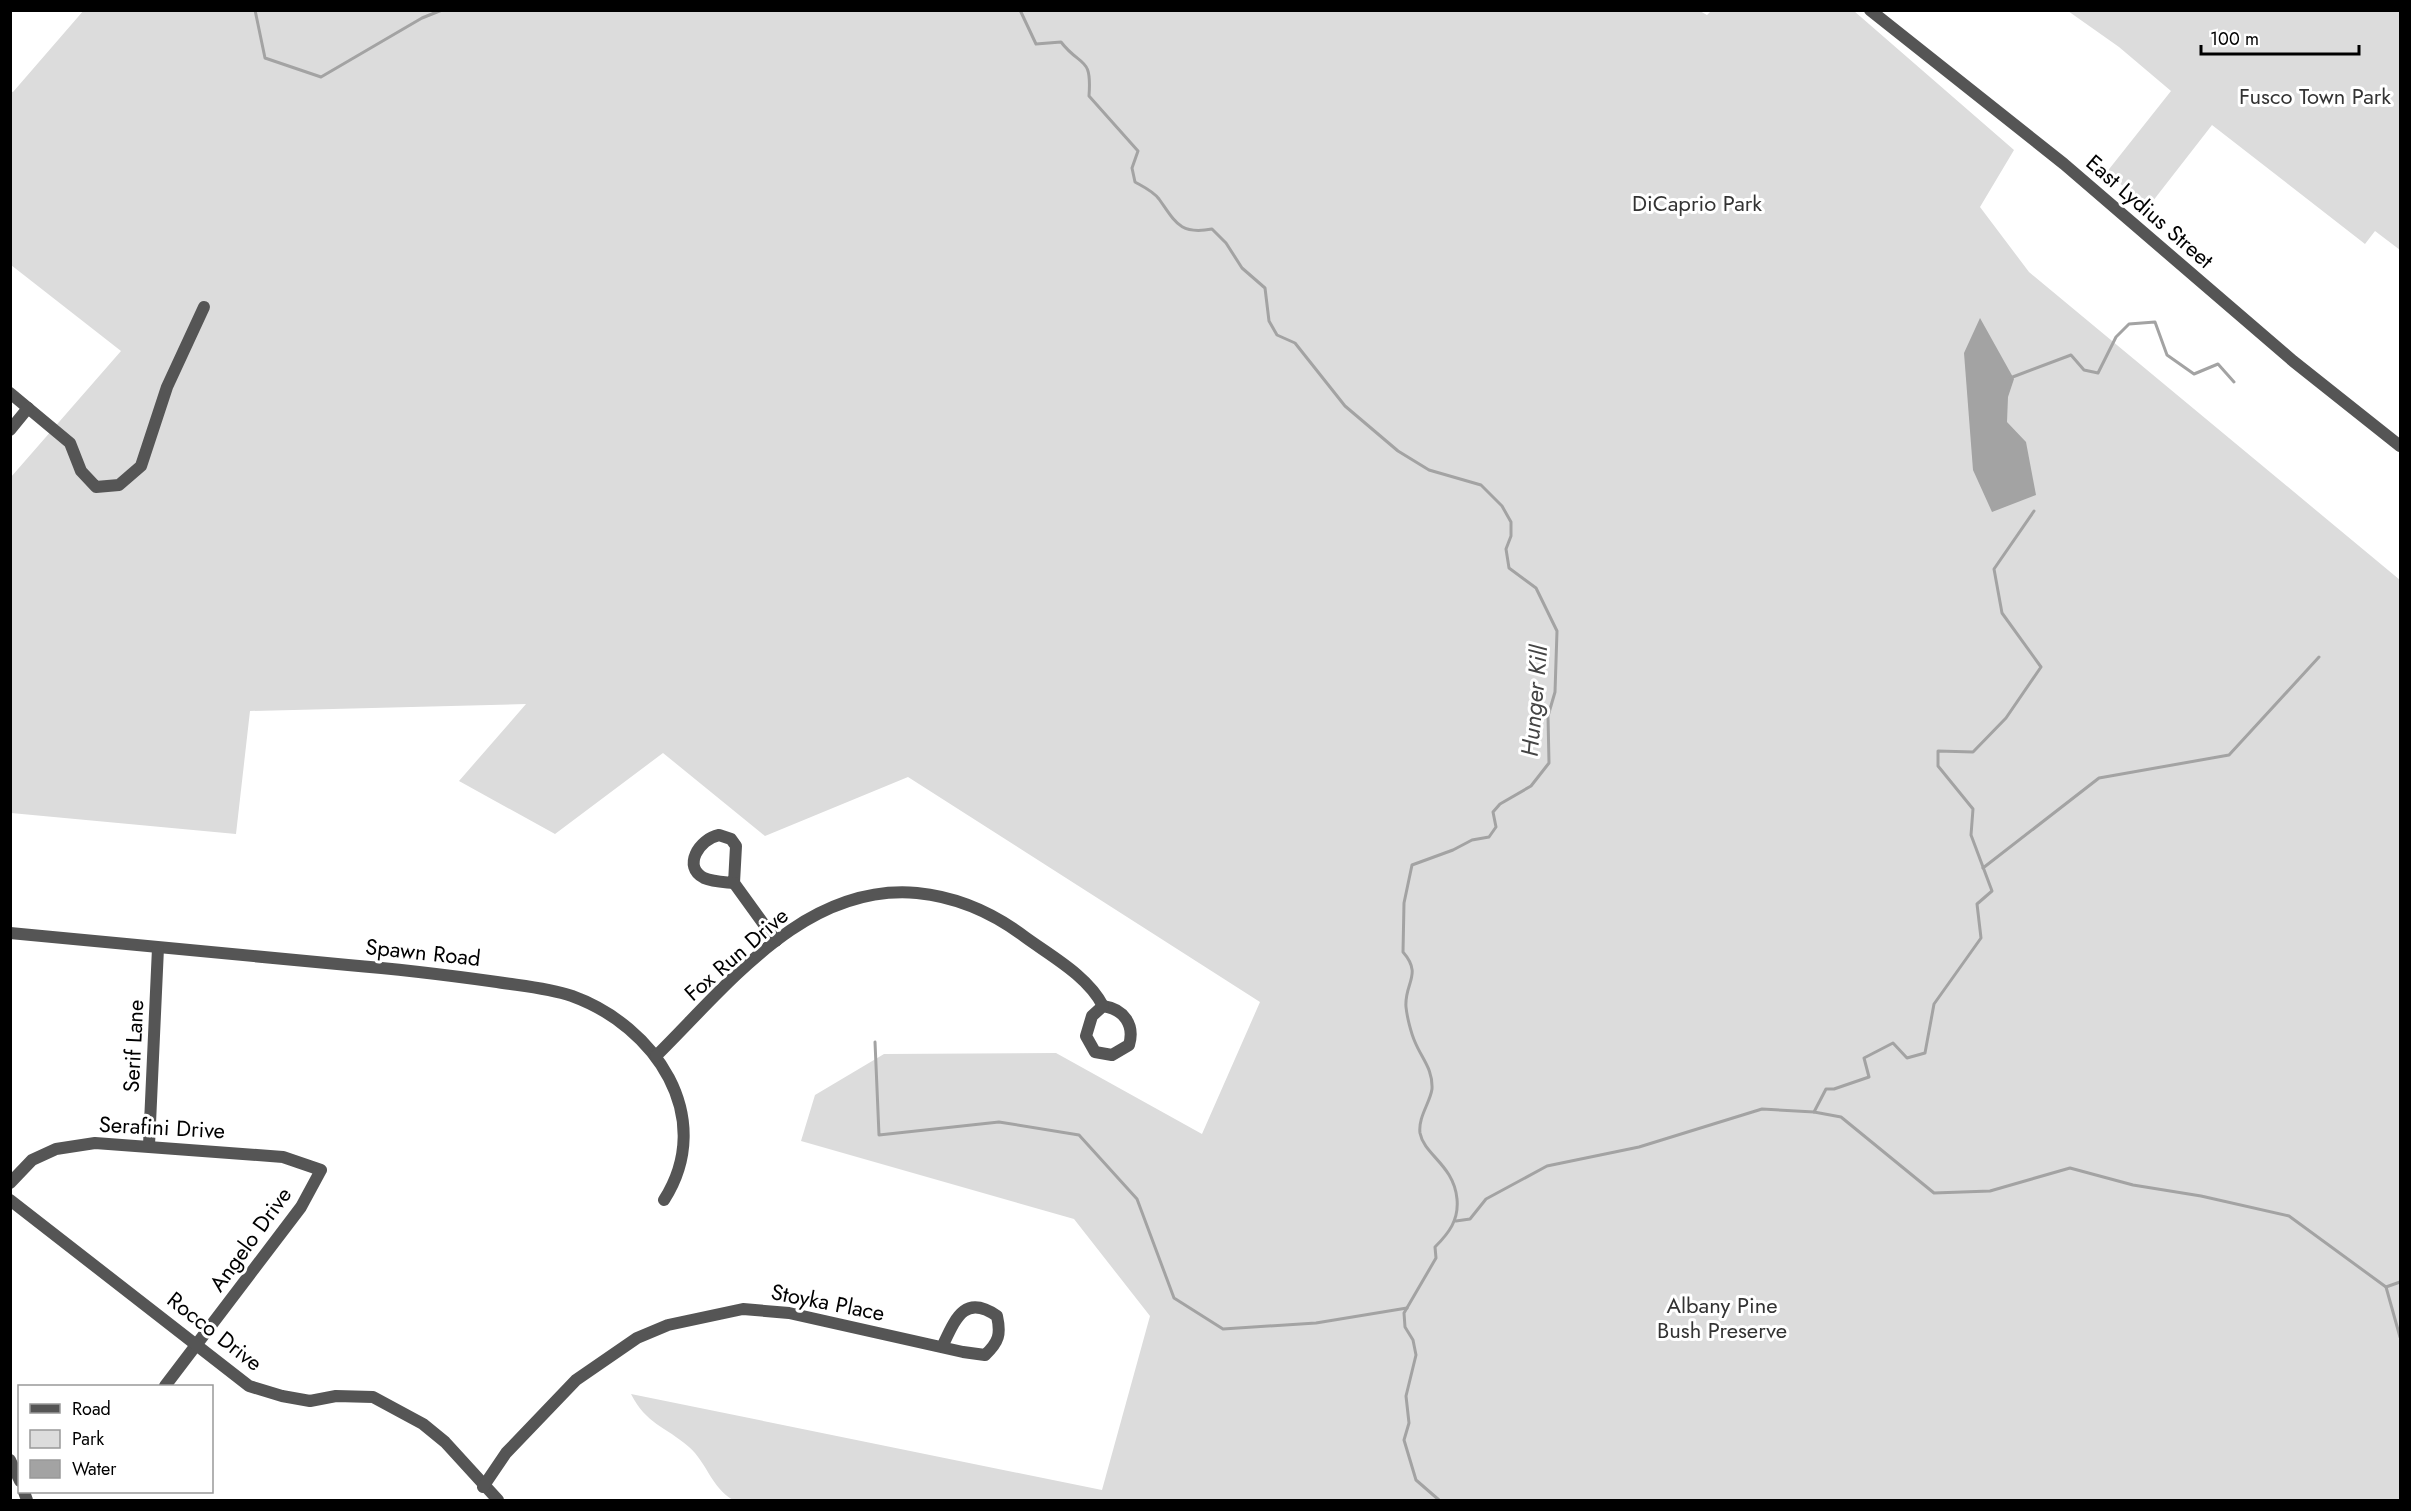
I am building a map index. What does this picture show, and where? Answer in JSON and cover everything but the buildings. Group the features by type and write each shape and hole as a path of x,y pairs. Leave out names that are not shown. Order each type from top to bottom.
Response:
{"street":[{"name":"East Lydius Street","path":"1870,10 2064,164 2293,361 2400,446"},
{"path":"10,393 70,443 81,471 96,487 119,485 141,466 166,387 204,307"},
{"path":"10,430 28,408"},
{"path":"734,883 776,941"},
{"name":"Fox Run Drive","path":"656,1056 776,941 815,914 855,898 897,891 931,895 968,904 990,913 1088,984 1103,1006"},
{"name":"Spawn Road","path":"10,933 428,972 548,989 590,1004 635,1035 656,1056 676,1093 684,1134 682,1160 664,1200"},
{"name":"Serif Lane","path":"149,1145 158,948"},
{"name":"Serafini Drive","path":"10,1183 32,1160 56,1149 96,1143 149,1145 283,1157 321,1170"},
{"name":"Angelo Drive","path":"166,1385 301,1207 321,1170"},
{"name":"Rocco Drive","path":"10,1200 249,1386 282,1396 310,1401 336,1396 373,1397 423,1424 445,1442 483,1487 498,1500"},
{"name":"Stoyka Place","path":"483,1487 506,1453 576,1380 637,1338 668,1325 743,1309 789,1312 942,1347 985,1355 997,1344 1000,1330 997,1316 983,1306 970,1307 958,1315 942,1347"},
{"path":"10,1460 18,1476"}],"green space":[{"path":"84,10 1698,10 1707,15 1712,10 1854,11 2014,150 1980,207 2029,272 2400,580 2400,1500 733,1500 714,1482 695,1453 643,1412 631,1394 1102,1490 1150,1316 1074,1219 801,1141 815,1095 884,1054 1056,1053 1202,1134 1260,1002 908,777 765,836 663,753 555,834 459,781 526,704 250,711 236,834 11,813 11,477 121,351 11,265 10,91 13,92"},
{"name":"Fusco Town Park","path":"2068,11 2400,11 2400,250 2375,231 2365,244 2212,125 2149,206 2106,173 2171,91 2119,47"}],"water":[{"path":"1980,318 2014,379 2008,397 2007,422 2026,442 2036,495 1992,512 1973,470 1964,353"}],"waterway":[{"path":"255,10 265,58 321,77 422,18 442,10"},
{"name":"Hunger Kill","path":"1020,10 1036,44 1061,42 1084,63 1089,74 1089,96 1138,151 1132,168 1135,182 1157,196 1180,225 1193,230 1212,229 1226,243 1242,268 1265,288 1269,321 1277,335 1295,343 1345,406 1398,451 1429,470 1481,485 1502,506 1511,522 1511,536 1506,549 1509,568 1536,588 1557,631 1555,692 1548,716 1549,763 1531,786 1500,804 1493,812 1496,827 1489,837 1472,840 1453,850 1412,865 1404,903 1403,952 1412,967 1406,999 1409,1025 1432,1082 1420,1133 1427,1148 1451,1177 1457,1199 1455,1220 1445,1237 1435,1247 1436,1258 1404,1313 1405,1327 1413,1340 1416,1355 1406,1396 1409,1423 1404,1440 1416,1480 1439,1500"},
{"path":"2010,378 2071,355 2084,370 2098,373 2116,337 2129,324 2155,322 2167,355 2194,374 2218,364 2234,382"},
{"path":"1456,1221 1470,1219 1486,1199 1547,1166 1639,1147 1762,1109 1814,1112 1826,1089 1834,1089 1869,1077 1864,1058 1893,1043 1907,1058 1925,1053 1934,1004 1981,938 1977,904 1992,891 1971,835 1973,809 1938,766 1938,751 1973,752 2006,718 2041,667 2002,613 1994,569 2034,511"},
{"path":"1983,868 2099,778 2229,755 2319,657"},
{"path":"875,1042 879,1135 999,1122 1079,1135 1137,1199 1174,1298 1223,1329 1316,1323 1407,1308"},
{"path":"1814,1112 1841,1117 1934,1193 1990,1191 2070,1168 2133,1185 2201,1196 2289,1216 2386,1287 2400,1337"},
{"path":"2386,1287 2400,1282"}],"park label":[{"name":"DiCaprio Park","path":"1697,203"},
{"name":"Albany Pine Bush Preserve","path":"1722,1318"}]}
